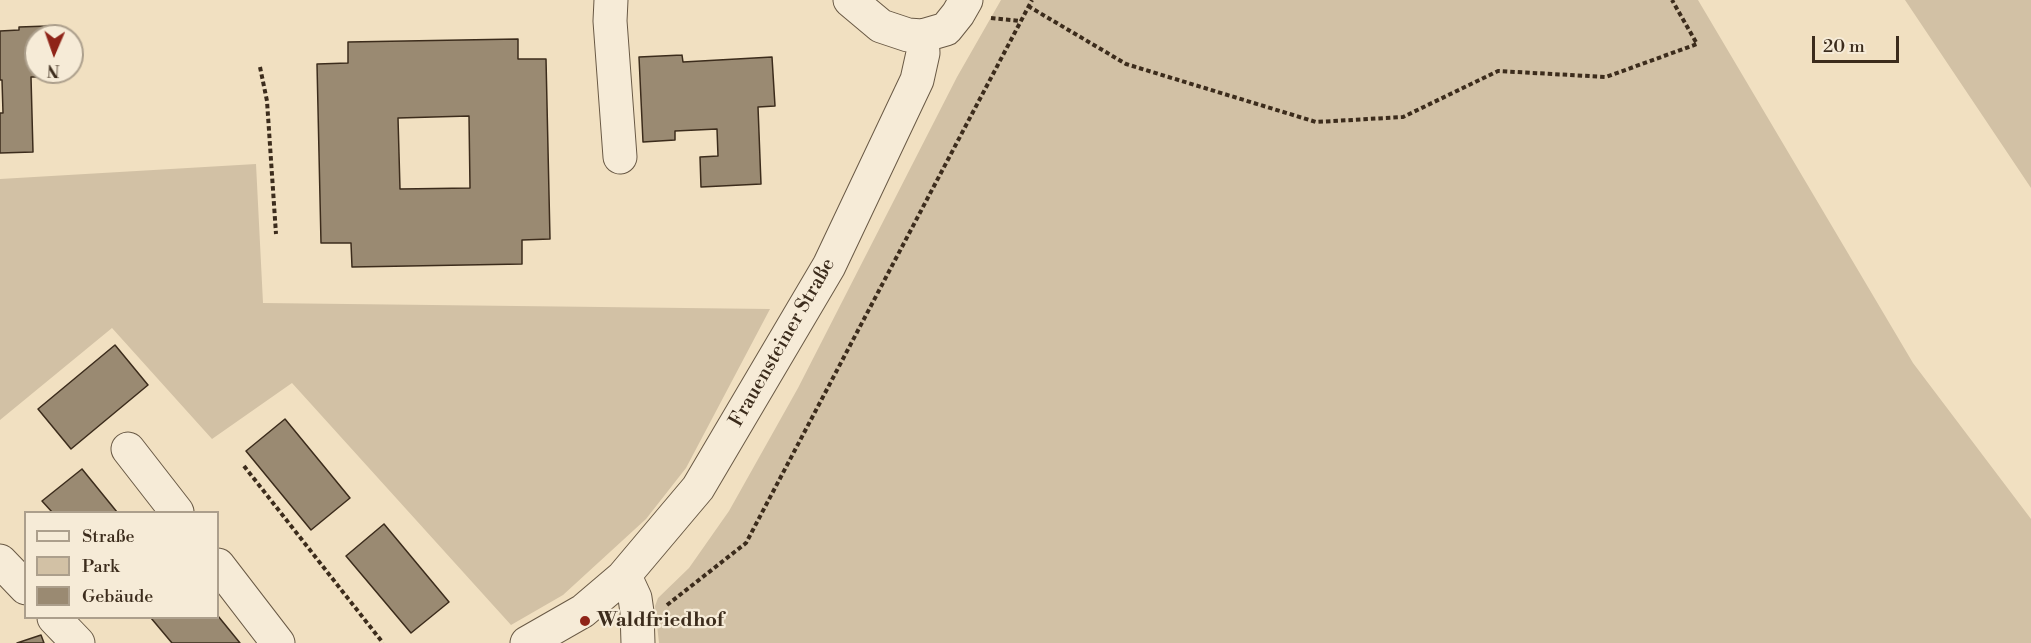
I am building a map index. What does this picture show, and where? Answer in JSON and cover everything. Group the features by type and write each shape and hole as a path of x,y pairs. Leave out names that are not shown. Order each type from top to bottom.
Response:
{"street":[{"path":"611,0 620,157"},
{"path":"850,0 881,26 908,35 922,36 946,29 966,0"},
{"name":"Frauensteiner Straße","path":"527,643 583,611 623,578 699,488 829,266 917,80 923,53 922,36"},
{"path":"128,449 175,511"},
{"path":"0,561 24,586"},
{"path":"219,566 278,643"},
{"path":"623,578 629,585 634,598 638,635"},
{"path":"55,619 78,643"}],"path":[{"path":"638,635 746,543 1032,0"},
{"path":"1028,6 1126,64 1316,122 1403,117 1498,71 1606,77 1697,44 1672,0"},
{"path":"260,67 267,102 276,234"},
{"path":"244,466 382,643"}],"green space":[{"path":"1001,0 1698,0 1913,363 2031,519 2031,643 659,643 655,606 658,598 689,568 729,511 798,388 957,77"},
{"path":"1905,0 2031,0 2031,188"},
{"path":"256,164 263,303 770,309 686,468 646,519 563,595 511,625 292,383 212,439 112,328 0,420 0,179"}],"building":[{"path":"19,27 24,27 24,84 31,84 33,152 0,153 0,113 3,113 0,31 19,30"},
{"path":"518,39 518,59 546,59 550,239 522,240 522,264 352,267 351,243 321,243 317,64 348,63 348,42","holes":["469,116 470,188 400,189 398,118"]},
{"path":"682,55 683,62 772,57 775,106 758,107 761,184 701,187 700,157 718,156 717,129 675,131 675,140 643,142 639,57"},
{"path":"115,345 148,385 71,449 38,409"},
{"path":"285,419 350,498 311,530 246,451"},
{"path":"82,469 116,511 51,511 42,501"},
{"path":"384,524 449,602 411,633 346,556"},
{"path":"219,617 240,643 172,643 152,619"},
{"path":"41,635 44,643 17,643"}],"place":[{"name":"Waldfriedhof","path":"585,621"}]}
